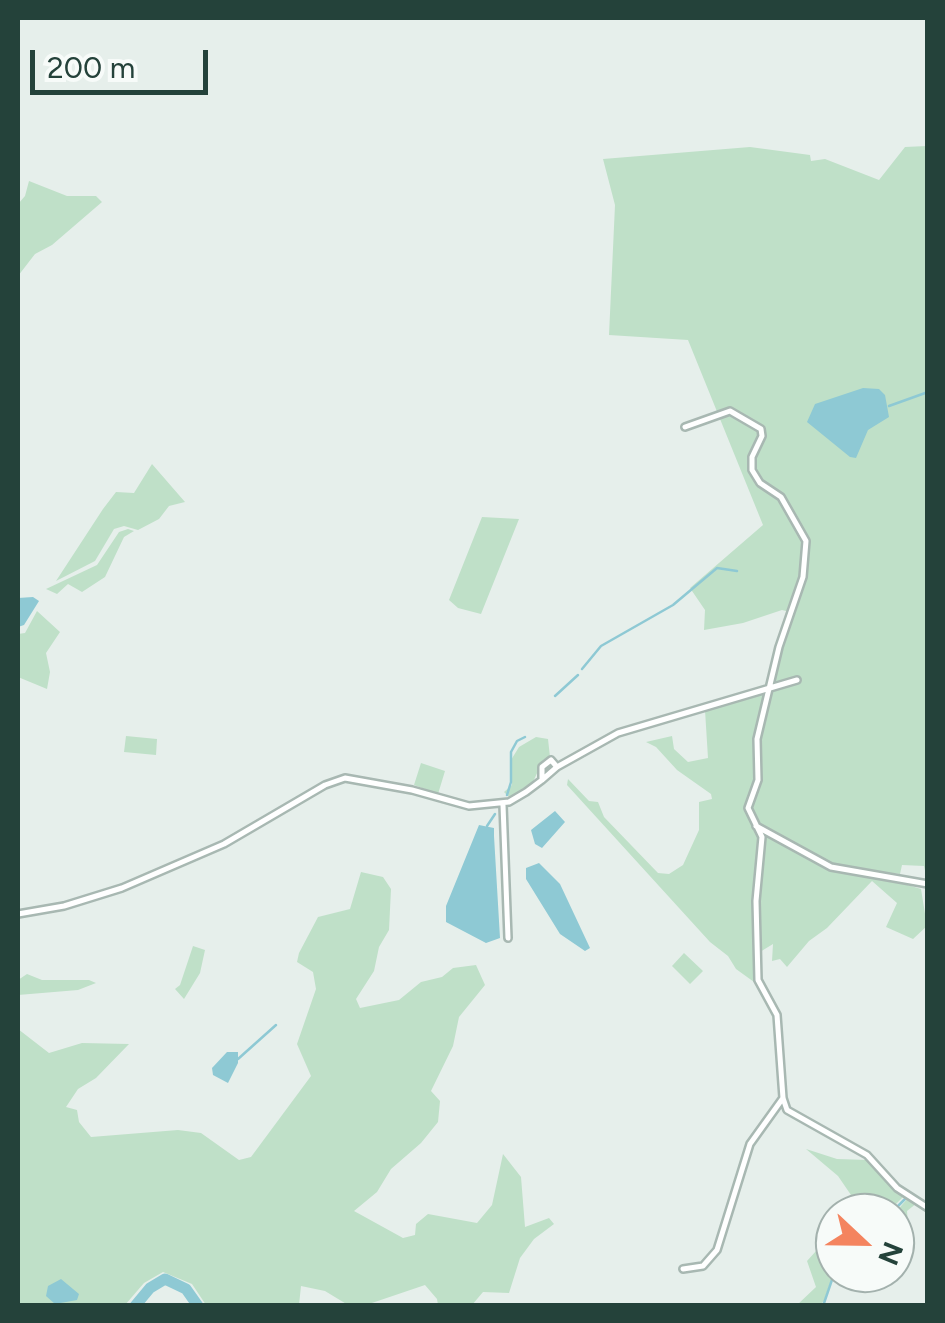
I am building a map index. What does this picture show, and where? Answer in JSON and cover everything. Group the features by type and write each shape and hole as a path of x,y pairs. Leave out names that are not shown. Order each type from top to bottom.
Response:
{"street":[{"path":"686,427 730,411 761,429 752,470 760,483 782,499 803,532 807,552 804,577 779,647 757,739 758,780 748,808 762,844 756,901 758,980 776,1015 783,1098 787,1110 866,1155 897,1188 928,1208"},
{"path":"18,914 64,906 122,888 224,844 345,778 412,790 454,804 503,805 557,767 618,733 797,680"},
{"path":"542,780 539,774 544,763 552,760 557,767"},
{"path":"503,805 508,938"},
{"path":"756,826 830,867 928,884"},
{"path":"682,1269 703,1266 717,1250 750,1144 783,1098"}],"green space":[{"path":"927,146 927,880 924,866 902,865 900,874 882,872 878,876 921,889 927,926 913,939 886,927 897,903 872,881 787,967 780,959 772,961 773,944 755,955 754,982 710,942 567,785 568,779 589,801 598,802 604,817 658,873 669,874 683,865 699,830 699,802 712,799 711,794 646,742 672,736 674,749 688,762 708,758 705,710 774,690 777,666 794,613 782,610 704,630 705,610 690,588 763,525 688,340 609,335 615,205 603,159 750,147 810,155 811,161 825,159 879,180 905,147"},
{"path":"29,181 67,196 96,196 102,202 52,245 35,254 18,276 18,204"},
{"path":"152,464 185,502 169,506 159,519 138,530 124,526 114,529 95,561 56,581 116,492 134,493"},
{"path":"482,517 519,519 481,614 458,608 449,600"},
{"path":"134,531 124,537 105,577 82,592 68,584 57,594 46,589 97,565 119,532"},
{"path":"37,611 60,632 46,653 50,672 47,689 18,677 18,634 25,633"},
{"path":"126,736 157,739 156,755 124,752"},
{"path":"536,737 548,739 550,757 543,760 533,782 510,798 504,792 512,785 511,760 519,747"},
{"path":"421,763 445,771 438,794 414,785"},
{"path":"361,872 383,877 391,889 389,930 379,947 374,971 356,999 360,1008 399,1000 421,982 442,977 453,968 476,965 485,985 459,1017 453,1046 431,1091 440,1101 438,1122 391,1169 377,1192 354,1211 403,1238 415,1235 416,1224 428,1214 477,1223 492,1205 503,1154 521,1177 525,1227 549,1218 554,1224 534,1239 520,1258 509,1293 483,1292 472,1305 438,1305 425,1285 366,1305 348,1305 325,1291 301,1286 299,1305 206,1305 192,1284 163,1272 144,1283 125,1305 18,1305 18,1029 49,1053 82,1043 129,1044 96,1078 78,1089 66,1107 77,1110 79,1122 91,1137 178,1130 201,1133 239,1160 251,1157 311,1076 297,1044 316,989 313,972 297,962 299,953 318,917 350,909"},
{"path":"193,946 205,950 200,973 184,999 175,989 180,985"},
{"path":"684,953 703,971 690,984 672,966"},
{"path":"27,974 42,980 96,983 78,990 18,995 18,980"},
{"path":"806,1149 837,1159 868,1160 899,1193 850,1193 838,1176"},
{"path":"815,1252 815,1284 807,1261"},
{"path":"815,1288 815,1293 827,1293 820,1305 797,1305"}],"water":[{"path":"863,388 879,389 885,395 889,417 868,430 856,458 807,422 815,404"},
{"path":"33,597 39,601 24,625 18,627 18,598"},
{"path":"555,811 565,822 542,848 535,844 531,830"},
{"path":"479,825 494,828 500,938 486,943 446,922 446,906"},
{"path":"539,863 560,884 590,948 585,951 560,934 526,879 526,868"},
{"path":"227,1052 238,1052 238,1063 228,1083 213,1075 212,1068"},
{"path":"61,1279 79,1294 77,1300 55,1304 46,1296 48,1286"}],"waterway":[{"path":"889,406 928,392"},
{"path":"582,669 601,646 673,605 717,568 737,571"},
{"path":"555,696 578,675"},
{"path":"507,795 511,752 517,741 525,737"},
{"path":"487,826 495,814"},
{"path":"238,1059 276,1025"},
{"path":"135,1306 150,1288 165,1279 186,1289 198,1306"},
{"path":"823,1306 827,1293"}]}
